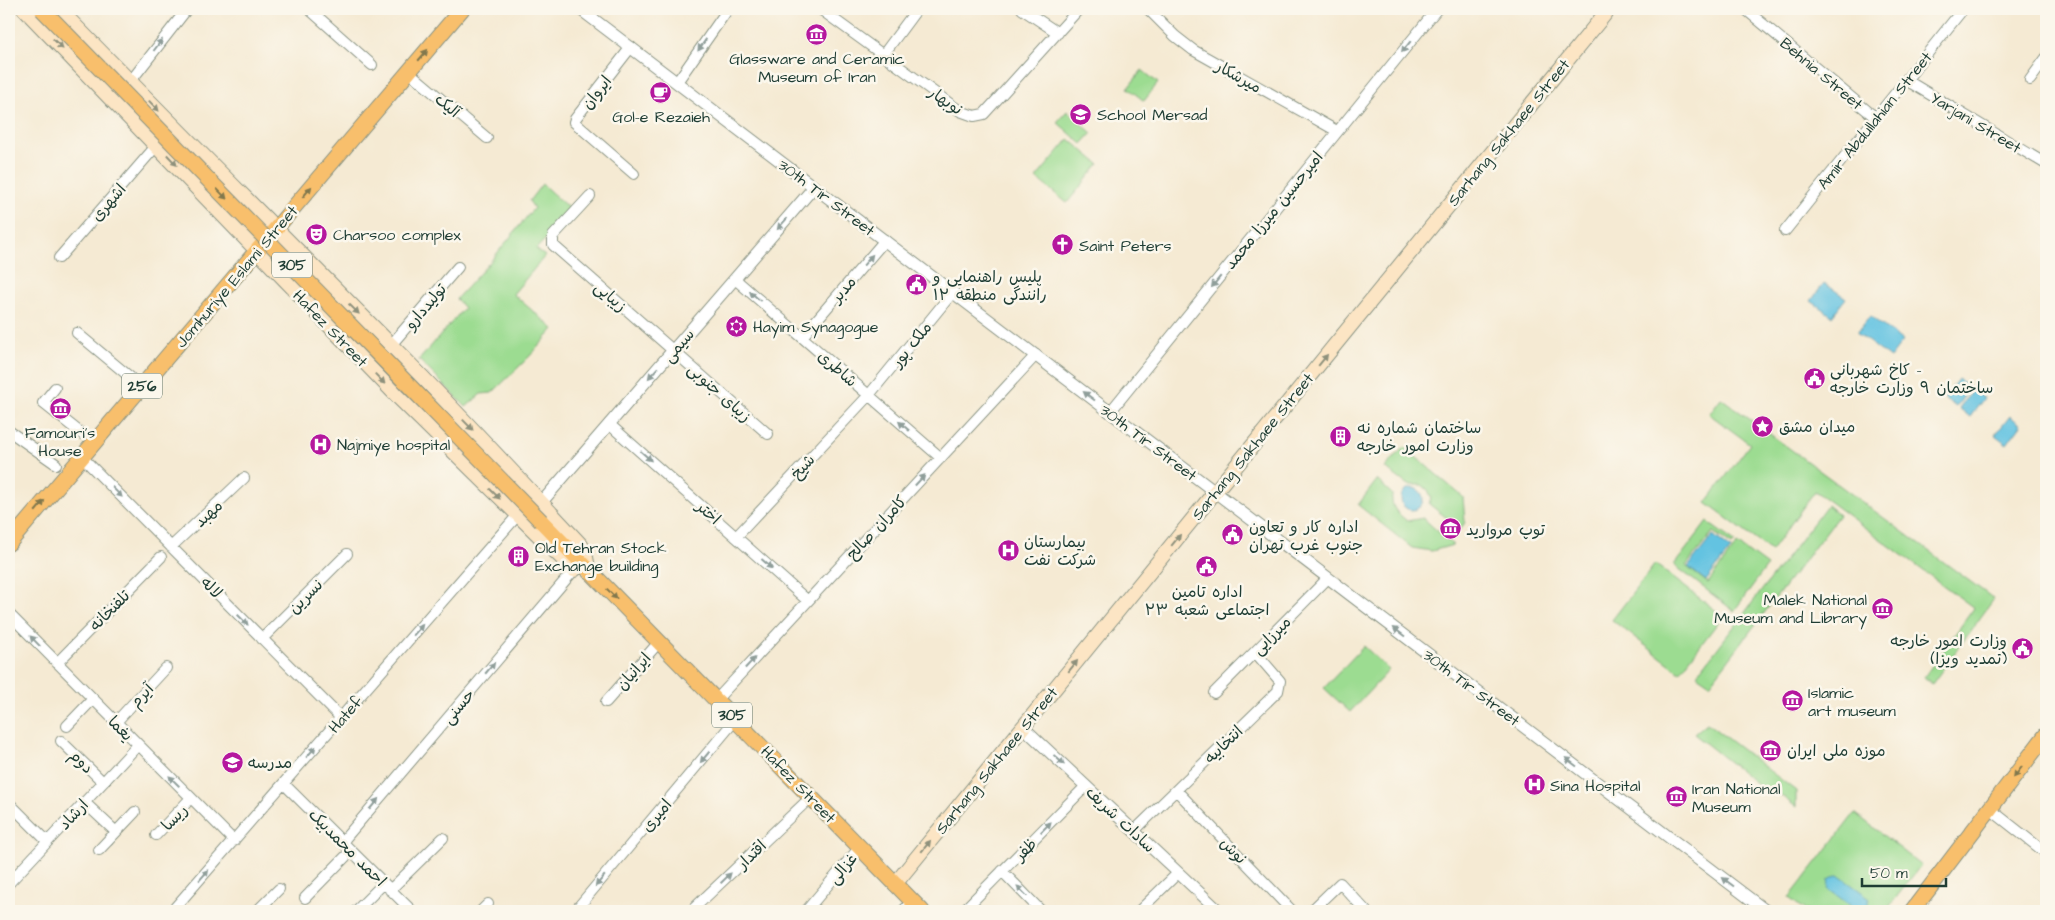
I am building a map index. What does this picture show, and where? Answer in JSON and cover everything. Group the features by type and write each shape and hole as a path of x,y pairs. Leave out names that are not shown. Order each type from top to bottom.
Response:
{"main road":[{"name":"Hafez Street","path":"24,9 157,145 310,307 517,516 581,568 660,641 895,884 912,908"},
{"name":"Hafez Street","path":"42,9 542,521 581,568"},
{"name":"Hafez Street","path":"59,9 391,345 581,545 586,553 581,568"},
{"name":"Jomhuriye Eslami Street","path":"10,540 276,230 462,9"},
{"name":"Sarhang Sakhaee Street","path":"895,884 1607,9"},
{"path":"310,307 332,287"},
{"path":"130,377 142,387"},
{"path":"82,434 94,443"},
{"path":"56,464 69,473"},
{"path":"1912,911 2046,736"}],"street":[{"path":"130,82 187,9"},
{"path":"309,9 372,65"},
{"name":"30th Tir Street","path":"580,9 1766,911"},
{"path":"677,82 728,9"},
{"name":"نوبهار","path":"820,9 960,111 967,115 979,116 984,114 1079,9"},
{"path":"883,55 917,9"},
{"path":"1022,9 1058,34"},
{"name":"میرشکار","path":"1148,9 1175,36 1193,50 1337,132"},
{"name":"امیرحسین میرزا محمد","path":"1110,412 1437,9"},
{"name":"Behnia Street","path":"1745,9 1876,118"},
{"name":"Amir Abdullahian Street","path":"1786,231 1963,9"},
{"name":"ایروان","path":"631,47 574,122 634,174"},
{"path":"2030,80 2046,58"},
{"name":"آلیک","path":"409,72 487,138"},
{"name":"Yarjani Street","path":"1906,80 2046,164"},
{"name":"اشهری","path":"59,258 157,145"},
{"name":"سیمی","path":"541,503 814,187"},
{"name":"زیبایی","path":"590,196 553,236 553,246 673,350"},
{"name":"مدبر","path":"802,337 885,240"},
{"name":"تولیددارو","path":"391,345 458,267"},
{"name":"شاطری","path":"735,279 941,458"},
{"name":"ملک پور","path":"869,395 953,292"},
{"path":"77,333 130,377"},
{"name":"زیبای جنوبی","path":"673,350 768,434"},
{"name":"کامران صالح","path":"717,699 1036,355"},
{"path":"56,388 43,403 82,434"},
{"name":"شیخ","path":"736,537 869,395"},
{"name":"اختر","path":"609,424 808,601"},
{"path":"9,431 56,464"},
{"name":"لاله","path":"82,457 341,718"},
{"name":"مهبد","path":"172,547 244,478"},
{"name":"Hatef","path":"175,910 517,516"},
{"name":"نسرین","path":"262,639 347,554"},
{"name":"تلفنخانه","path":"57,663 161,557"},
{"name":"حسنی","path":"342,842 581,568"},
{"name":"میرزایی","path":"1214,693 1328,578"},
{"name":"یغما","path":"9,614 234,841"},
{"name":"ایرانیان","path":"606,702 660,641"},
{"name":"انتخابیه","path":"1134,831 1278,691 1280,681 1255,652"},
{"name":"آیرم","path":"116,722 166,668"},
{"path":"67,726 93,699"},
{"name":"امیری","path":"575,911 736,720"},
{"name":"سادات شریف","path":"1023,727 1219,911"},
{"name":"دوم","path":"61,741 103,782"},
{"name":"ارشاد","path":"9,883 138,744"},
{"name":"احمد محمدبیک","path":"284,784 412,911"},
{"name":"ظفر","path":"963,911 1086,786"},
{"name":"نوش","path":"1176,790 1292,911"},
{"name":"اقتدار","path":"691,911 811,797"},
{"name":"ریسا","path":"156,835 191,798"},
{"path":"84,802 116,832"},
{"path":"10,804 47,842"},
{"path":"1990,809 2046,853"},
{"path":"99,850 135,812"},
{"path":"356,911 443,838"},
{"name":"غزالی","path":"806,911 860,847"},
{"path":"305,898 351,851"},
{"path":"1002,871 1041,911"},
{"path":"1139,911 1178,873"},
{"path":"1310,911 1340,883 1366,911"},
{"path":"257,911 279,889"}],"green space":[{"path":"1142,70 1158,83 1144,101 1128,88"},
{"path":"1067,111 1092,133 1082,144 1057,122"},
{"path":"1069,139 1099,164 1067,203 1036,178"},
{"path":"542,184 572,211 536,249 545,256 513,294 554,329 529,357 492,393 481,394 466,407 419,360 464,308 456,299 490,262 534,208 529,201"},
{"path":"1721,398 1994,599 1932,684 1924,677 1974,608 1815,491 1771,551 1706,503 1750,444 1709,414"},
{"path":"1404,447 1463,497 1465,522 1461,529 1429,504 1431,497 1428,490 1422,485 1408,485 1385,468"},
{"path":"1377,480 1392,494 1393,506 1403,518 1407,521 1423,518 1453,545 1432,551 1412,548 1358,505"},
{"path":"1827,505 1839,515 1710,684 1697,675"},
{"path":"1707,522 1735,542 1732,545 1713,532 1686,566 1708,583 1737,544 1767,566 1734,611 1674,565"},
{"path":"1655,564 1723,616 1680,672 1612,620"},
{"path":"1364,646 1389,670 1350,712 1324,688"},
{"path":"1707,723 1796,791 1796,807 1771,788 1767,792 1694,734"},
{"path":"1855,813 1921,865 1886,911 1806,911 1789,898"}],"water":[{"path":"1824,283 1846,298 1832,316 1811,301"},
{"path":"1870,316 1903,341 1890,358 1857,333"},
{"path":"1958,379 1970,388 1956,407 1944,398"},
{"path":"1973,390 1984,398 1970,417 1959,408"},
{"path":"2010,416 2021,425 2007,444 1995,435"},
{"path":"1412,488 1420,491 1423,499 1420,507 1412,510 1404,507 1401,499 1404,491"},
{"path":"1713,535 1731,549 1706,581 1688,567"},
{"path":"1838,875 1870,898 1867,907 1858,911 1828,889 1829,880"}],"place":[{"name":"Glassware and Ceramic Museum of Iran","path":"817,34"},
{"name":"Gol-e Rezaieh","path":"661,92"},
{"name":"School Mersad","path":"1081,114"},
{"name":"Charsoo complex","path":"317,234"},
{"name":"Saint Peters","path":"1063,245"},
{"name":"پلیس راهنمایی و رانندگی منطقه ۱۲","path":"917,285"},
{"name":"Hayim Synagogue","path":"737,326"},
{"name":"کاخ شهربانی - ساختمان ۹ وزارت خارجه","path":"1814,378"},
{"name":"Famouri's House","path":"60,408"},
{"name":"میدان مشق","path":"1763,426"},
{"name":"ساختمان شماره نه وزارت امور خارجه","path":"1341,436"},
{"name":"Najmiye hospital","path":"321,444"},
{"name":"توپ مروارید","path":"1450,529"},
{"name":"اداره کار و تعاون جنوب غرب تهران","path":"1233,535"},
{"name":"بیمارستان شرکت نفت","path":"1008,550"},
{"name":"Old Tehran Stock Exchange building","path":"519,556"},
{"name":"اداره تامین اجتماعی شعبه ۲۳","path":"1207,567"},
{"name":"Malek National Museum and Library","path":"1883,608"},
{"name":"وزارت امور خارجه (تمدید ویزا)","path":"2023,649"},
{"name":"Islamic art museum","path":"1792,701"},
{"name":"موزه ملی ایران","path":"1771,750"},
{"name":"مدرسه","path":"232,762"},
{"name":"Sina Hospital","path":"1534,785"},
{"name":"Iran National Museum","path":"1676,797"}]}
